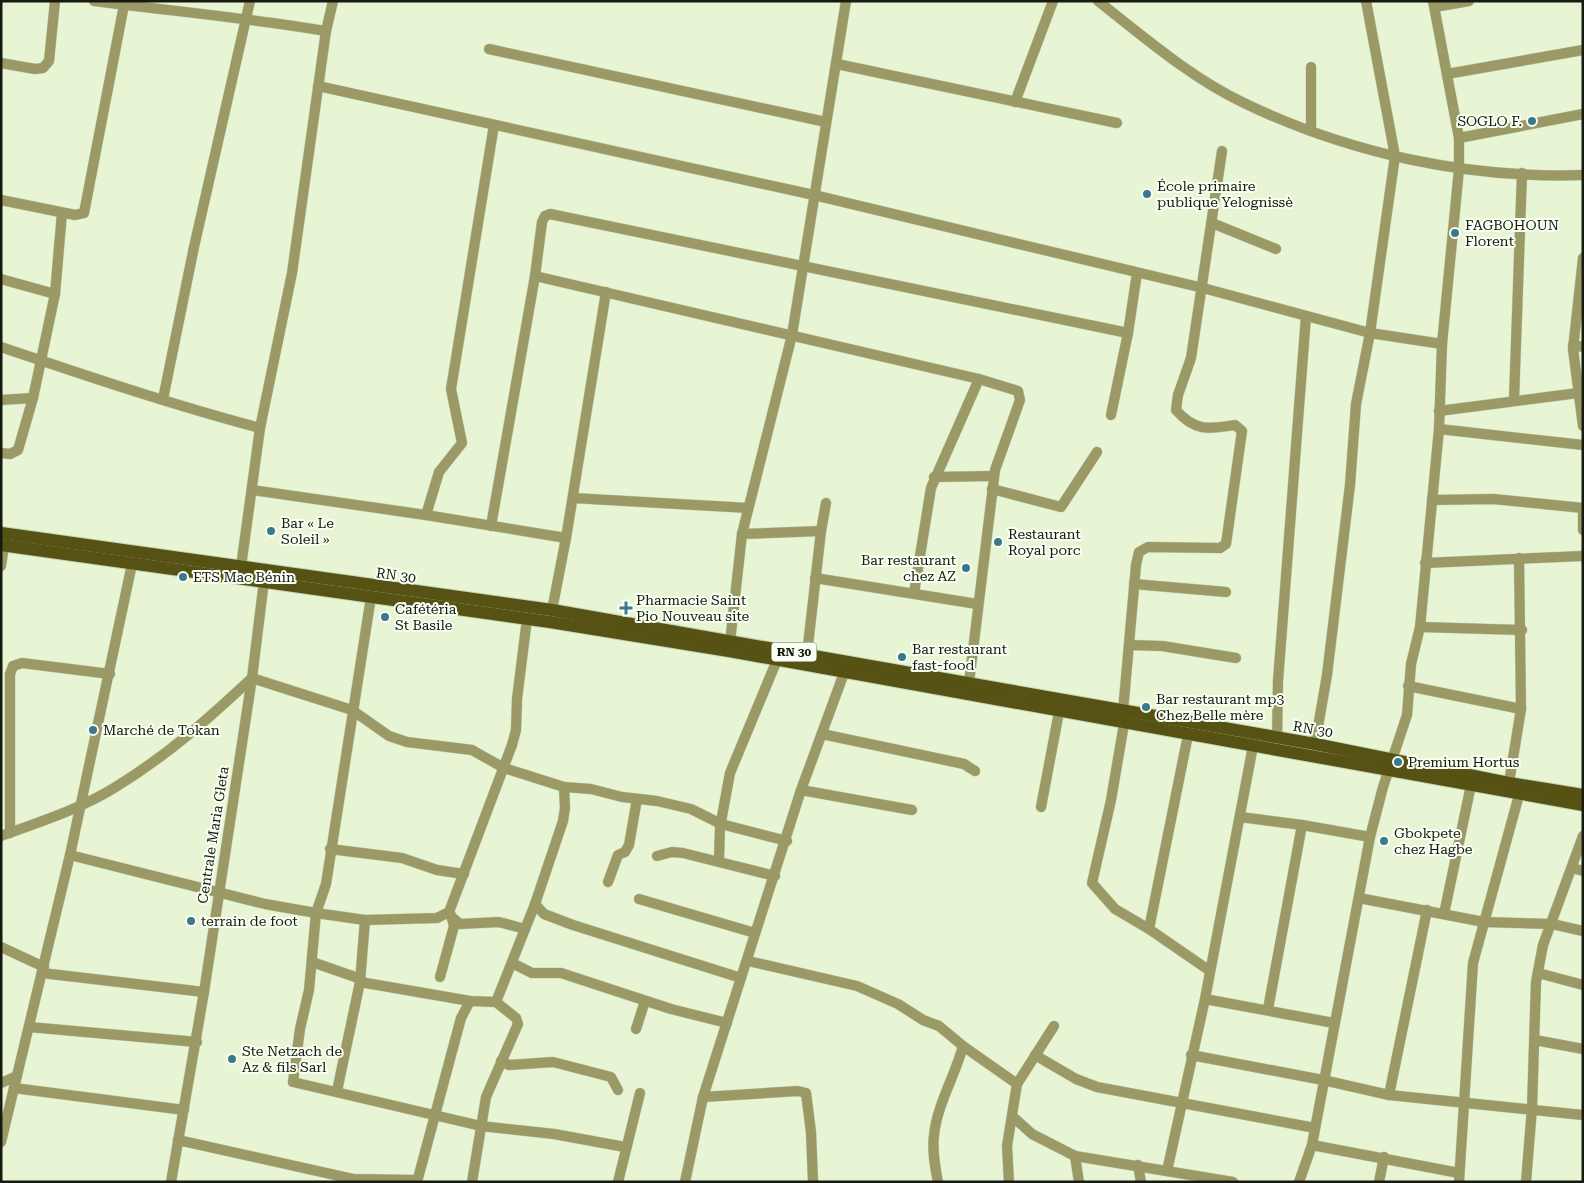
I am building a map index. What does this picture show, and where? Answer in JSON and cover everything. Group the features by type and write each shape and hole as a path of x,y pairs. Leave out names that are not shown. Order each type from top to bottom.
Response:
{"main road":[{"name":"RN 30","path":"1,533 240,571 552,610 969,683 1124,717 1188,735 1583,795"},
{"name":"RN 30","path":"3,545 132,564 240,571 264,581 526,619 777,660 1059,712 1124,717 1315,744 1471,785 1583,805"}],"street":[{"path":"1,63 35,69 43,68 49,61 55,1"},
{"path":"94,1 184,14 246,18 326,30"},
{"path":"163,398 194,247 250,1"},
{"path":"240,571 260,428 292,273 326,30 333,1"},
{"path":"730,642 742,534 792,335 846,1"},
{"path":"1015,102 1053,1"},
{"path":"1098,1 1146,39 1213,85 1243,103 1310,131 1395,156 1459,169 1583,175"},
{"path":"1315,744 1326,675 1350,485 1356,404 1370,332 1395,156 1366,1"},
{"path":"1299,1182 1312,1145 1370,837 1406,716 1411,664 1420,627 1440,412 1442,344 1459,169 1460,138 1434,4 1469,1"},
{"path":"1,200 62,213 75,215 84,213 124,5"},
{"path":"489,49 826,122"},
{"path":"1447,74 1583,50"},
{"path":"837,64 1117,123"},
{"path":"1310,131 1311,67"},
{"path":"318,86 814,195 1203,288 1370,332 1442,344"},
{"path":"1460,138 1583,114"},
{"path":"426,515 439,472 462,443 451,390 494,125"},
{"path":"1210,971 1116,909 1092,883 1111,800 1124,717 1134,584 1139,552 1148,547 1220,548 1226,544 1242,431 1235,425 1209,429 1198,427 1184,420 1176,410 1178,395 1191,358 1198,304 1203,288 1222,151"},
{"path":"1514,400 1522,173"},
{"path":"1,453 10,454 18,450 33,398 55,294 62,213"},
{"path":"491,526 535,276 542,222 545,216 550,214 1128,333"},
{"path":"1212,223 1276,248"},
{"path":"1582,421 1578,393 1578,346 1583,258"},
{"path":"1111,415 1128,333 1137,273"},
{"path":"535,276 979,379 1020,393 1020,400 998,456 994,476 977,604 969,683"},
{"path":"1,279 55,294"},
{"path":"552,610 573,498 606,292"},
{"path":"1277,738 1278,681 1306,316"},
{"path":"1,347 163,398 192,410 260,428"},
{"path":"914,593 934,477 979,379"},
{"path":"1440,412 1514,400 1578,393"},
{"path":"1,400 33,398"},
{"path":"1438,429 1583,445"},
{"path":"992,489 1061,507 1098,452"},
{"path":"934,477 994,476"},
{"path":"252,490 426,515 566,538"},
{"path":"573,498 748,508"},
{"path":"1432,500 1493,499 1583,508"},
{"path":"807,654 815,578 826,503"},
{"path":"1583,514 1583,530"},
{"path":"742,534 821,531"},
{"path":"1,566 3,545"},
{"path":"1425,563 1583,556"},
{"path":"1509,783 1521,709 1522,630 1519,558"},
{"path":"1,1142 82,805 132,564"},
{"path":"815,578 977,604"},
{"name":"Centrale Maria Gleta","path":"171,1182 204,992 252,678 264,581"},
{"path":"1134,584 1226,592"},
{"path":"371,597 326,884 316,913 312,962 293,1082 481,1126 554,1134 625,1147"},
{"path":"440,977 450,944 451,915 516,730 517,698 526,619"},
{"path":"1420,627 1522,630"},
{"path":"1129,645 1162,646 1236,658"},
{"path":"719,860 721,824 730,773 777,660"},
{"path":"110,674 22,662 13,666 6,702 6,834 82,805 114,788 180,743 252,678 352,710 389,736 424,746 472,750 504,768 564,787 591,789 691,809 721,824 787,841"},
{"path":"685,1182 703,1097 748,961 755,933 787,841 801,790 844,672"},
{"path":"1408,686 1521,709"},
{"path":"1041,807 1059,712"},
{"path":"822,734 964,764 975,772"},
{"path":"1149,929 1188,735"},
{"path":"1166,1171 1205,999 1253,746"},
{"path":"1444,914 1471,785"},
{"path":"496,1002 525,930 563,821 566,808 564,787"},
{"path":"801,790 912,810"},
{"path":"1312,1145 1384,1158 1459,1177 1466,1103 1471,979 1475,952 1519,795"},
{"path":"608,882 618,855 625,852 629,845 637,799"},
{"path":"1240,817 1302,825 1370,837"},
{"path":"1268,1009 1302,825"},
{"path":"1526,1182 1532,1108 1538,973 1543,946 1583,836"},
{"path":"330,849 402,858 437,870 464,874"},
{"path":"657,856 672,852 719,860 775,876"},
{"path":"70,855 264,904 316,913 365,920 437,918 451,915"},
{"path":"1572,868 1583,871"},
{"path":"639,898 755,933"},
{"path":"1359,898 1484,922 1552,924 1583,931"},
{"path":"534,904 544,914 573,925 741,978"},
{"path":"1389,1095 1427,910"},
{"path":"451,915 460,924 499,922 525,930"},
{"path":"337,1091 360,980 365,920"},
{"path":"1,947 43,970 204,992"},
{"path":"748,961 857,986 898,1004 923,1020 939,1026 963,1046 1017,1084"},
{"path":"312,962 360,980 470,1001 496,1002 516,1018 518,1024 486,1097 472,1182"},
{"path":"512,963 532,973 561,973 645,1001 727,1023"},
{"path":"1538,973 1583,985"},
{"path":"1205,999 1268,1009 1334,1023"},
{"path":"178,1140 353,1180 417,1181 462,1018 470,1001"},
{"path":"636,1029 638,1016 645,1001"},
{"path":"1009,1182 1007,1146 1017,1084 1054,1026"},
{"path":"29,1027 196,1042"},
{"path":"1535,1040 1583,1049"},
{"path":"938,1182 934,1160 934,1135 939,1113 963,1046"},
{"path":"1036,1055 1076,1079 1097,1088 1315,1128"},
{"path":"1191,1056 1323,1080 1389,1095 1532,1108 1583,1115"},
{"path":"502,1061 509,1065 554,1062 611,1077 618,1090"},
{"path":"1,1083 17,1076"},
{"path":"14,1088 184,1110"},
{"path":"703,1097 798,1091 806,1093 811,1132 813,1182"},
{"path":"618,1182 625,1147 640,1092"},
{"path":"1012,1116 1032,1134 1075,1156 1228,1181"},
{"path":"1075,1156 1079,1182"},
{"path":"1379,1182 1384,1158"},
{"path":"1138,1165 1141,1182"}],"place":[{"name":"SOGLO F.","path":"1532,121"},
{"name":"École primaire publique Yelognissè","path":"1147,194"},
{"name":"FAGBOHOUN Florent","path":"1455,233"},
{"name":"Bar « Le Soleil »","path":"271,531"},
{"name":"Restaurant Royal porc","path":"998,542"},
{"name":"Bar restaurant chez AZ","path":"966,568"},
{"name":"ETS Mac Bénin","path":"183,577"},
{"name":"Pharmacie Saint Pio Nouveau site","path":"626,608"},
{"name":"Cafétéria St Basile","path":"385,617"},
{"name":"Bar restaurant fast-food","path":"902,657"},
{"name":"Bar restaurant mp3 Chez Belle mère","path":"1146,707"},
{"name":"Marché de Tokan","path":"93,730"},
{"name":"Premium Hortus","path":"1398,762"},
{"name":"Gbokpete chez Hagbe","path":"1384,841"},
{"name":"terrain de foot","path":"191,921"},
{"name":"Ste Netzach de Az & fils Sarl","path":"232,1059"}]}
